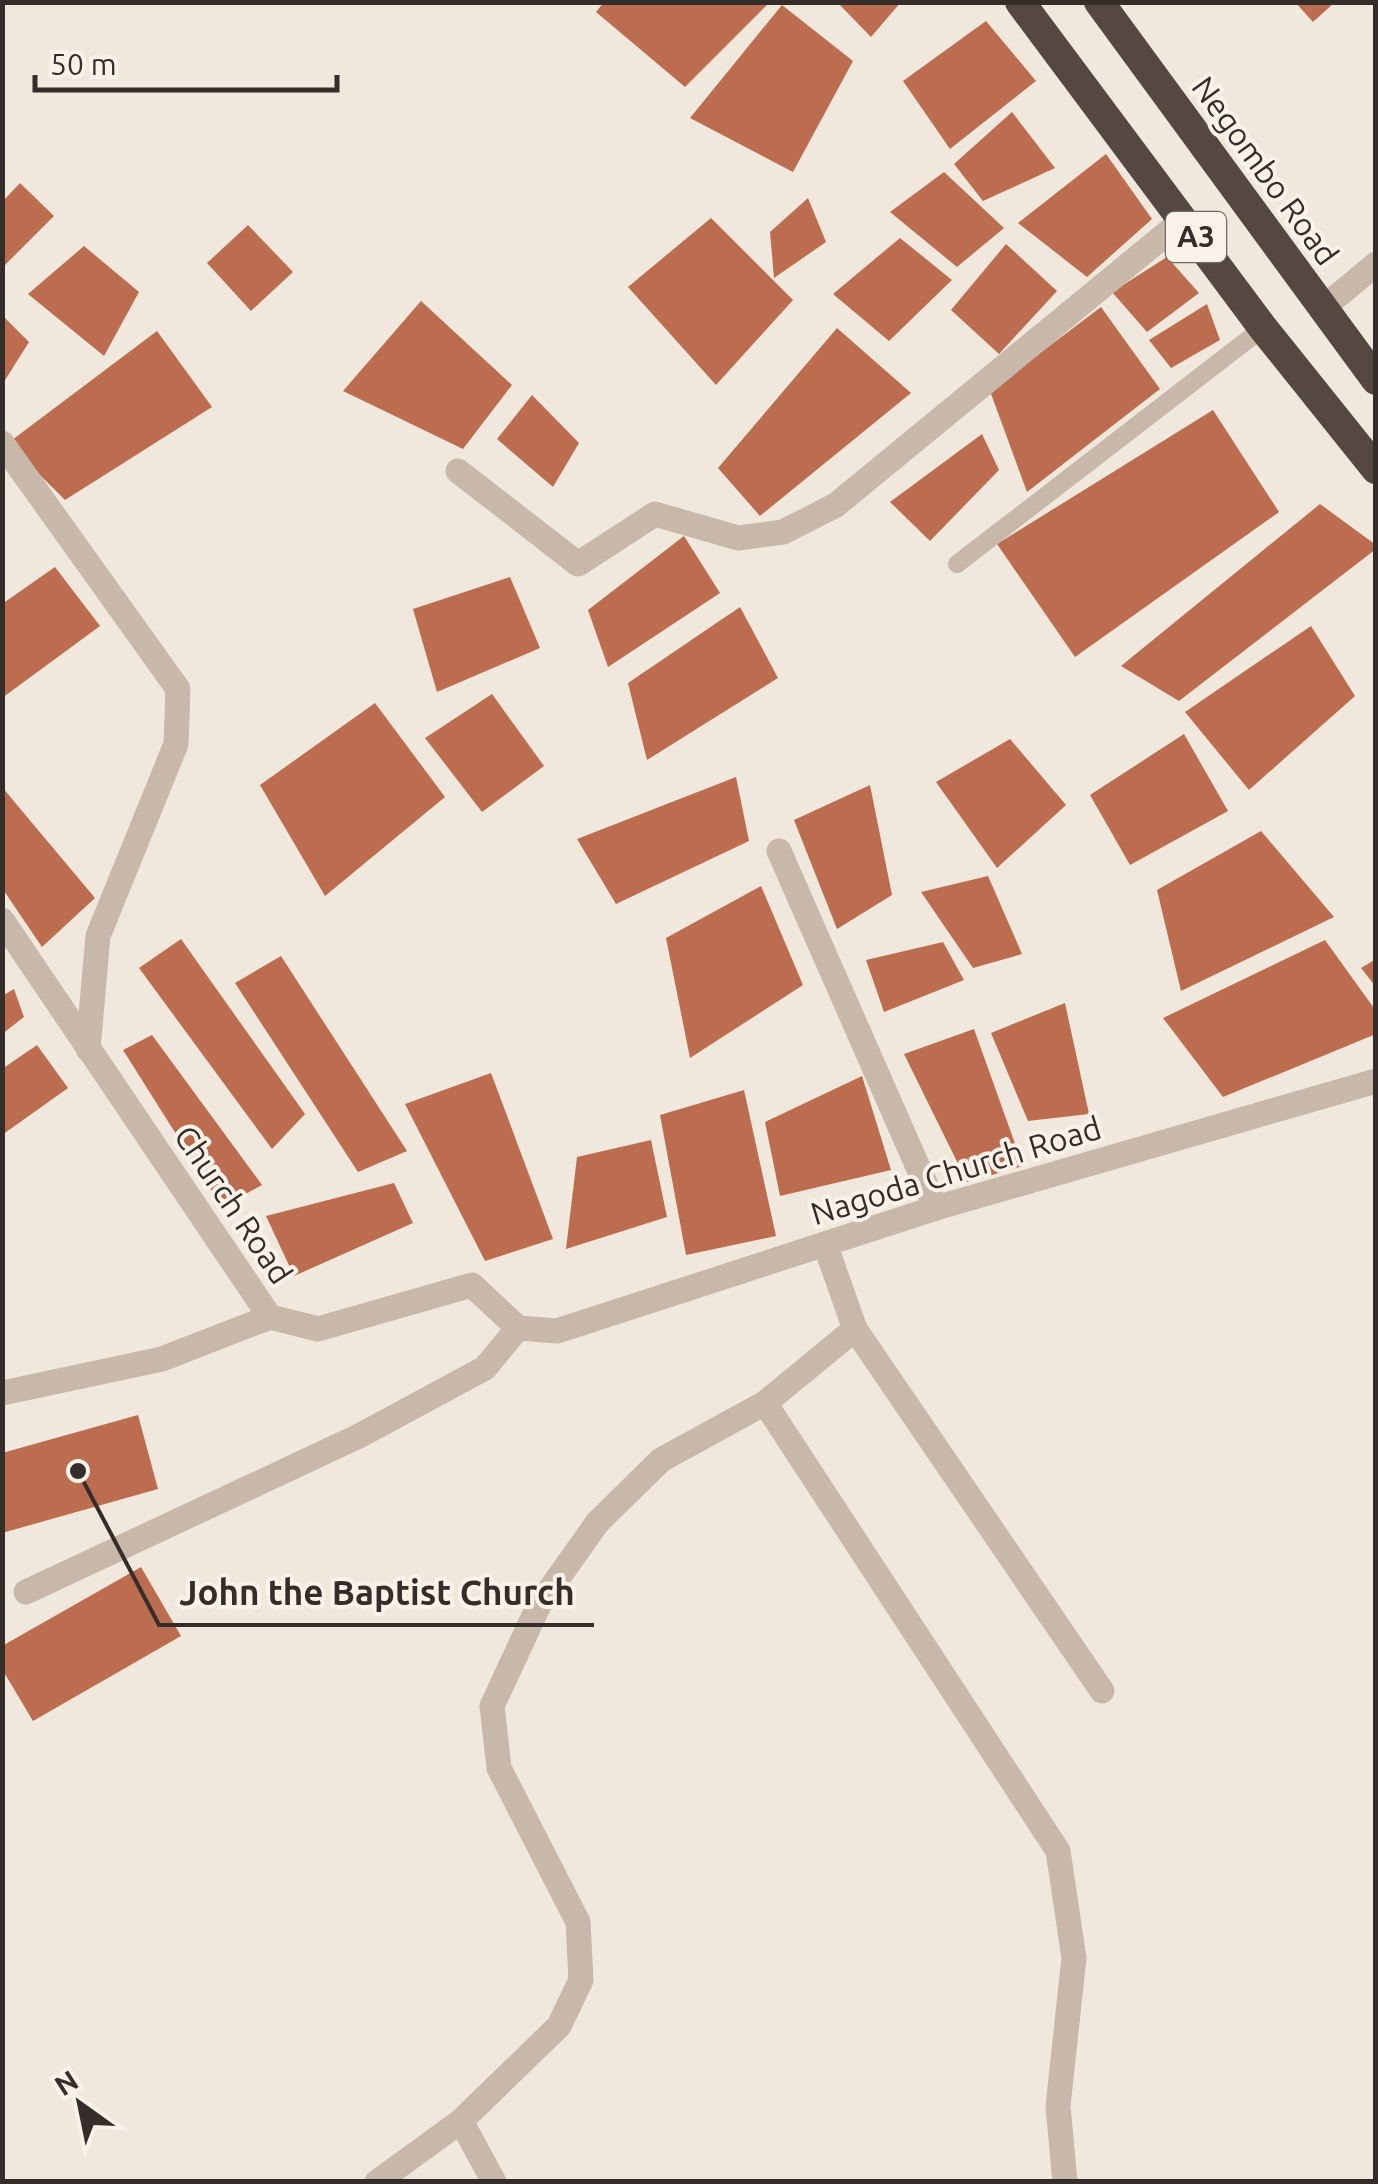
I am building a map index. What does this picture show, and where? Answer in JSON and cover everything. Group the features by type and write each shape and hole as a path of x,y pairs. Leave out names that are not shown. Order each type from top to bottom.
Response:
{"highway":[{"name":"A3","path":"1020,2 1264,328 1376,469"},
{"name":"Negombo Road","path":"1099,2 1376,380"}],"street":[{"path":"458,471 578,564 656,514 738,538 783,532 836,504 1182,220"},
{"path":"1323,308 1376,264"},
{"path":"2,443 178,689 176,744 98,936 88,1049"},
{"path":"779,851 936,1208"},
{"name":"Church Road","path":"2,920 270,1318 318,1329 472,1285 518,1328"},
{"name":"Nagoda Church Road","path":"518,1328 557,1331 936,1208 1376,1081"},
{"path":"825,1244 855,1329 1102,1690"},
{"path":"2,1394 162,1359 270,1318"},
{"path":"26,1592 360,1436 485,1368 518,1328"},
{"path":"377,2182 461,2121 558,2026 580,1980 578,1922 499,1768 492,1706 539,1605 598,1523 661,1460 765,1403 855,1329"},
{"path":"765,1403 1058,1851 1074,1958 1058,2106 1065,2182"},
{"path":"461,2121 494,2182"}],"lane":[{"path":"957,564 1264,328"}],"building":[{"path":"604,2 770,2 685,87 596,12"},
{"path":"837,2 901,2 871,37"},
{"path":"1295,2 1335,2 1313,22"},
{"path":"782,5 853,61 793,172 690,118"},
{"path":"986,21 1036,81 950,149 903,81"},
{"path":"1012,112 1055,168 983,201 954,164"},
{"path":"1106,154 1152,219 1087,277 1018,223"},
{"path":"944,172 1004,228 957,267 890,212"},
{"path":"20,183 54,216 3,267 3,201"},
{"path":"808,198 826,242 774,278 770,232"},
{"path":"711,218 793,300 716,385 628,287"},
{"path":"248,225 293,272 251,311 207,263"},
{"path":"900,238 952,280 889,341 833,294"},
{"path":"1006,244 1057,291 999,354 951,310"},
{"path":"84,246 139,292 104,356 28,294"},
{"path":"1167,257 1199,293 1147,332 1112,292"},
{"path":"421,301 512,385 463,449 343,391"},
{"path":"1207,304 1220,340 1171,368 1149,340"},
{"path":"1101,307 1160,389 1027,492 990,391"},
{"path":"2,315 29,342 2,385"},
{"path":"837,328 911,393 760,516 718,468"},
{"path":"157,331 212,407 65,500 8,443"},
{"path":"532,395 579,443 553,487 497,439"},
{"path":"1213,410 1279,512 1075,657 997,544"},
{"path":"982,434 999,470 930,541 890,502"},
{"path":"1320,504 1376,545 1376,549 1179,701 1121,666"},
{"path":"684,536 720,593 608,667 588,610"},
{"path":"55,567 100,626 2,698 2,604"},
{"path":"510,577 540,648 437,692 413,609"},
{"path":"740,607 778,678 647,760 628,683"},
{"path":"1311,626 1355,696 1249,790 1185,712"},
{"path":"492,694 544,766 482,812 425,738"},
{"path":"375,703 445,797 325,896 260,785"},
{"path":"1184,734 1228,811 1130,865 1090,795"},
{"path":"1010,739 1066,805 997,868 936,782"},
{"path":"736,777 749,841 616,904 577,839"},
{"path":"870,785 892,895 837,929 794,820"},
{"path":"2,787 95,898 42,947 2,888"},
{"path":"1261,831 1334,917 1181,991 1157,890"},
{"path":"988,876 1022,954 973,968 921,892"},
{"path":"761,886 803,985 690,1058 666,938"},
{"path":"181,939 305,1114 272,1149 139,968"},
{"path":"1325,940 1376,1011 1376,1034 1223,1097 1163,1018"},
{"path":"943,942 964,980 884,1012 866,960"},
{"path":"281,956 407,1151 358,1172 235,983"},
{"path":"1376,959 1376,987 1361,968"},
{"path":"14,989 24,1017 2,1034 2,996"},
{"path":"1065,1003 1089,1114 1028,1121 991,1033"},
{"path":"974,1029 1023,1166 967,1182 904,1054"},
{"path":"152,1035 262,1185 222,1207 123,1050"},
{"path":"37,1045 68,1088 2,1135 2,1069"},
{"path":"491,1073 553,1239 485,1261 405,1104"},
{"path":"862,1076 891,1170 780,1196 765,1122"},
{"path":"744,1090 776,1236 686,1255 660,1115"},
{"path":"651,1140 667,1217 566,1249 577,1157"},
{"path":"394,1183 413,1223 294,1276 266,1216"},
{"path":"138,1415 158,1489 2,1533 2,1453"},
{"path":"141,1567 181,1636 33,1721 2,1669 2,1646"}],"place":[{"name":"John the Baptist Church","path":"78,1471"}]}
